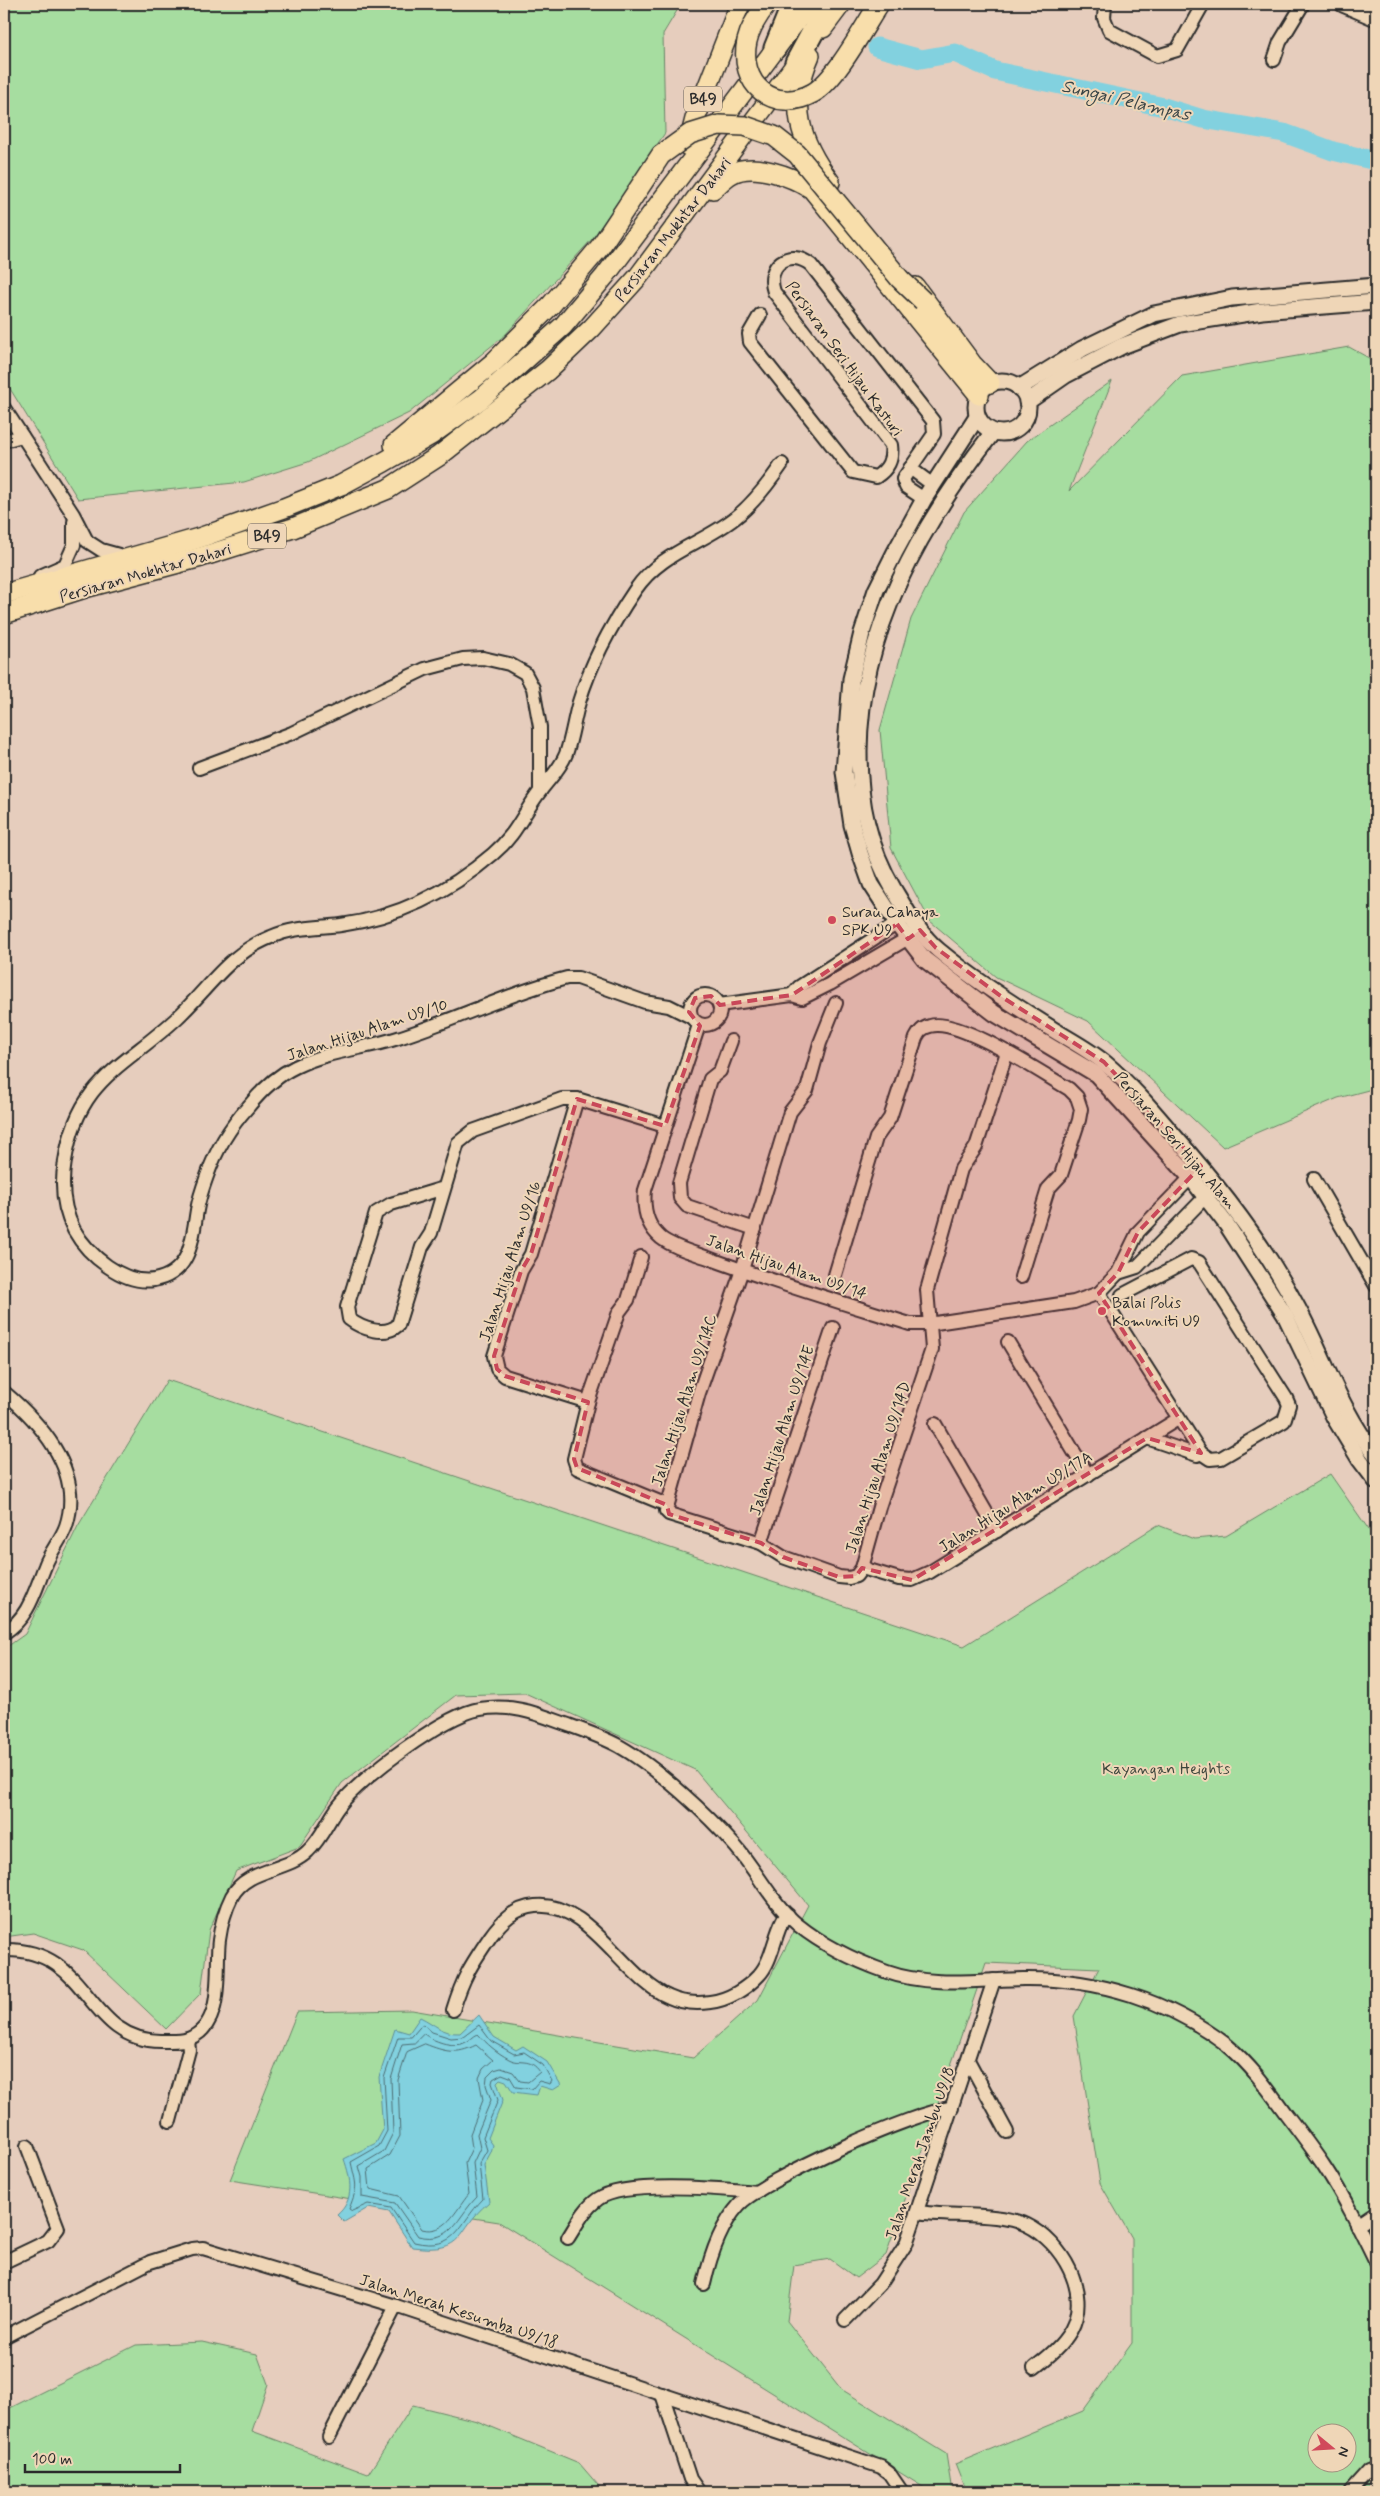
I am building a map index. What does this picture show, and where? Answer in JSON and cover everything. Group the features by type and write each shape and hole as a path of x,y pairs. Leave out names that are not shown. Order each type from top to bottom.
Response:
{"highway":[{"path":"776,48 794,4"},
{"path":"796,63 828,4"}],"main road":[{"name":"B49","path":"666,195 686,154 695,119 740,4"},
{"path":"767,4 747,40 746,58 749,75 757,87 770,97 787,101 814,92 834,72 879,4"},
{"name":"Persiaran Mokhtar Dahari","path":"6,593 199,538 274,512 341,485 431,435 481,400 563,326 666,195 809,4"},
{"name":"Persiaran Mokhtar Dahari","path":"4,614 88,587 201,557 293,528 388,489 465,437 548,370 592,328 638,277 841,4"},
{"path":"822,29 802,73 798,107 803,140 817,165 833,186 907,274 923,300 972,364 985,389"},
{"path":"341,485 416,428 494,362 551,305 600,247 662,155 690,134 719,125 745,126 774,136 797,154 900,280 923,300"},
{"path":"691,207 732,173 750,170 774,172 788,176 812,189 985,389"}],"street":[{"path":"1105,4 1104,18 1109,30 1157,56 1177,50 1203,4"},
{"path":"1274,60 1280,42 1303,4"},
{"path":"1343,4 1373,12"},
{"name":"Persiaran Seri Hijau Kasturi","path":"760,316 749,334 750,342 853,472 876,477 883,472 892,456 891,445 774,292 771,284 773,273 779,262 791,258 803,259 811,265 933,422 934,434 910,468"},
{"path":"1020,388 1082,349 1154,314 1232,298 1376,286"},
{"path":"1027,402 1066,375 1122,346 1180,324 1262,311 1376,302"},
{"path":"1002,381 1020,388 1027,402 1026,416 1019,427 1006,433 992,432 983,426 977,416 976,405 985,389 1002,381"},
{"path":"4,408 73,514 87,541 92,546 111,554 129,558"},
{"name":"Persiaran Seri Hijau Alam","path":"977,416 924,498 876,590 862,633 851,679 844,772 852,826 860,853 872,884 897,924 936,948 1002,997 1104,1062 1138,1094 1196,1172 1206,1197 1227,1225 1285,1316 1334,1417 1370,1470"},
{"name":"Persiaran Seri Hijau Alam","path":"914,934 910,915 882,871 868,834 860,797 860,716 865,680 874,643 888,606 910,558 945,496 992,432"},
{"path":"4,441 22,436"},
{"name":"Jalan Hijau Alam U9/10","path":"719,1005 711,996 700,995 684,1004 669,1006 645,1002 578,978 567,978 399,1038 298,1065 277,1077 250,1103 227,1133 208,1170 198,1203 193,1243 186,1259 171,1273 153,1280 136,1280 102,1261 87,1248 75,1232 68,1215 62,1189 68,1144 87,1096 104,1078 172,1022 233,958 249,947 273,936 300,928 340,925 396,913 445,889 494,853 519,827 540,791 554,776 565,756 580,697 609,631 648,572 664,559 734,519 752,503 782,464"},
{"path":"924,498 904,485 903,479 910,468 933,485"},
{"path":"6,593 65,565 74,545 73,514"},
{"path":"199,768 292,733 425,669 463,660 483,658 509,664 525,673 533,688 540,727 540,791"},
{"path":"792,995 798,987 910,915"},
{"path":"695,998 690,1007 695,1021 704,1026 714,1022 720,1014 719,1005 792,995 802,998 830,984 914,934"},
{"name":"Jalan Hijau Alam U9/14C","path":"666,1508 713,1348 720,1336 742,1270 790,1112 807,1090 820,1043 836,1003"},
{"name":"Jalan Hijau Alam U9/10","path":"669,1006 695,1021"},
{"name":"Jalan Hijau Alam U9/14","path":"695,1021 645,1190 644,1205 648,1221 661,1238 674,1245 742,1270 910,1324 929,1324 1074,1302 1099,1293 1118,1273"},
{"path":"835,1275 876,1138 890,1118 916,1038 920,1030 931,1025 943,1025 992,1043 1069,1089 1077,1097 1081,1109 1061,1174 1048,1189 1021,1277"},
{"path":"731,1041 720,1071 710,1079 679,1183 680,1198 687,1206 755,1229"},
{"name":"Jalan Hijau Alam U9/14D","path":"588,1402 574,1459 577,1468 666,1508 669,1514 761,1543 783,1557 839,1577 849,1578 856,1576 862,1568 879,1507 932,1349 927,1290 929,1281 962,1169 976,1147 1007,1052"},
{"path":"444,1188 391,1204 376,1213 347,1307 349,1319 354,1323 385,1332 392,1331 398,1324 422,1248 431,1233 458,1143 472,1131 562,1099 577,1099 665,1126"},
{"name":"Jalan Hijau Alam U9/16","path":"577,1099 531,1254 521,1272 494,1356 497,1369 505,1376 588,1402"},
{"path":"1118,1273 1138,1232 1196,1172"},
{"name":"Persiaran Seri Hijau Alam","path":"1196,1172 1216,1186 1267,1257 1296,1304 1346,1408 1375,1450"},
{"path":"1314,1178 1376,1286"},
{"path":"1118,1273 1137,1267 1216,1186"},
{"path":"588,1402 619,1312 628,1300 641,1257"},
{"path":"1099,1293 1201,1453 1210,1459 1221,1458 1284,1421 1289,1405 1286,1398 1204,1270 1194,1259 1122,1295"},
{"name":"Jalan Hijau Alam U9/14E","path":"761,1543 833,1328"},
{"path":"1008,1342 1088,1475"},
{"path":"4,1392 41,1426 61,1460 69,1483 70,1503 66,1526 46,1563 25,1615 4,1633"},
{"name":"Jalan Hijau Alam U9/17A","path":"862,1568 898,1579 912,1580 930,1572 1178,1419"},
{"path":"935,1424 997,1531"},
{"path":"1358,1426 1376,1434"},
{"path":"1147,1438 1197,1455 1201,1453"},
{"path":"1370,1470 1375,1450"},
{"path":"4,1950 30,1952 55,1962 72,1977 115,2027 135,2038 157,2041 188,2039 205,2025 213,2012 222,1926 230,1900 238,1887 246,1880 294,1861 308,1852 335,1811 364,1782 438,1727 462,1713 478,1709 506,1706 528,1710 619,1746 678,1790 737,1849 773,1901 799,1926 839,1952 884,1971 907,1978 1031,1979 1131,1993 1163,2005 1225,2044 1255,2071 1326,2168 1376,2262"},
{"path":"453,2010 467,1970 505,1920 525,1907 544,1905 559,1908 588,1926 655,1989 668,1997 700,2003 716,2002 731,1996 759,1975 765,1967 783,1920 788,1915"},
{"name":"Jalan Merah Jambu U9/8","path":"845,2320 880,2284 906,2244 994,1980"},
{"path":"170,2121 189,2050 188,2039"},
{"path":"968,2060 1007,2132"},
{"path":"704,2284 711,2254 728,2223 740,2205 757,2192 794,2170 923,2115 952,2108"},
{"path":"4,2262 48,2241 58,2228 27,2146"},
{"path":"568,2238 587,2208 599,2198 611,2193 631,2189 682,2187 757,2192"},
{"path":"918,2212 995,2218 1026,2225 1054,2246 1067,2263 1077,2292 1076,2315 1071,2330 1057,2348 1034,2368"},
{"path":"1357,2225 1376,2212"},
{"name":"Jalan Merah Kesumba U9/18","path":"4,2338 150,2262 192,2248 216,2251 396,2306 881,2467 889,2473 902,2492"},
{"path":"329,2437 396,2306"},
{"path":"662,2394 690,2479 699,2492"},
{"path":"1350,2492 1369,2471 1376,2468"}],"highlighted area":[{"path":"897,924 908,939 920,930 936,948 1002,997 1104,1062 1201,1166 1138,1232 1118,1273 1099,1293 1201,1453 1147,1438 912,1580 862,1568 856,1576 839,1577 783,1557 761,1543 669,1514 667,1505 577,1468 574,1459 588,1402 505,1376 497,1369 494,1356 521,1271 531,1254 577,1099 665,1126 700,1026 689,1012 695,998 711,996 720,1005 792,995"}],"green space":[{"path":"4,4 681,4 663,34 665,133 593,238 505,335 409,413 308,462 244,482 78,499 4,379"},
{"path":"1349,347 1376,362 1376,1088 1338,1098 1223,1147 1088,1021 996,977 930,921 891,848 880,730 911,619 964,512 1027,441 1112,381 1069,491 1182,376"},
{"name":"Kayangan Heights","path":"167,1380 964,1646 1158,1525 1194,1539 1226,1536 1330,1474 1376,1540 1376,2492 966,2492 955,2464 1083,2411 1132,2343 1132,2238 1100,2183 1074,2016 1099,1968 986,1963 886,2255 856,2278 830,2259 794,2265 787,2321 841,2389 946,2454 952,2492 931,2492 499,2222 230,2180 297,2012 412,2010 693,2058 758,2000 808,1905 695,1770 525,1693 456,1695 342,1783 299,1847 236,1871 209,1930 201,1993 166,2029 83,1950 33,1933 4,1937 4,1649 25,1634 78,1526"},
{"path":"202,2342 257,2354 268,2384 252,2431 368,2474 413,2405 477,2421 579,2463 604,2492 4,2492 4,2411 136,2345"}],"water":[{"path":"479,2015 494,2037 516,2050 523,2046 547,2062 561,2085 553,2090 540,2086 537,2095 513,2092 506,2081 500,2079 497,2082 503,2100 488,2138 493,2145 484,2165 489,2202 458,2238 443,2247 412,2247 389,2212 368,2208 344,2222 337,2215 347,2203 350,2189 344,2159 376,2143 383,2130 379,2077 395,2029 409,2033 420,2017 448,2032 460,2033"}],"waterway":[{"name":"Sungai Pelampas","path":"877,47 921,59 955,53 995,71 1164,107 1203,119 1284,133 1333,151 1376,161"}],"place":[{"name":"Surau Cahaya SPK U9","path":"832,920"},
{"name":"Balai Polis Komuniti U9","path":"1102,1311"}]}
